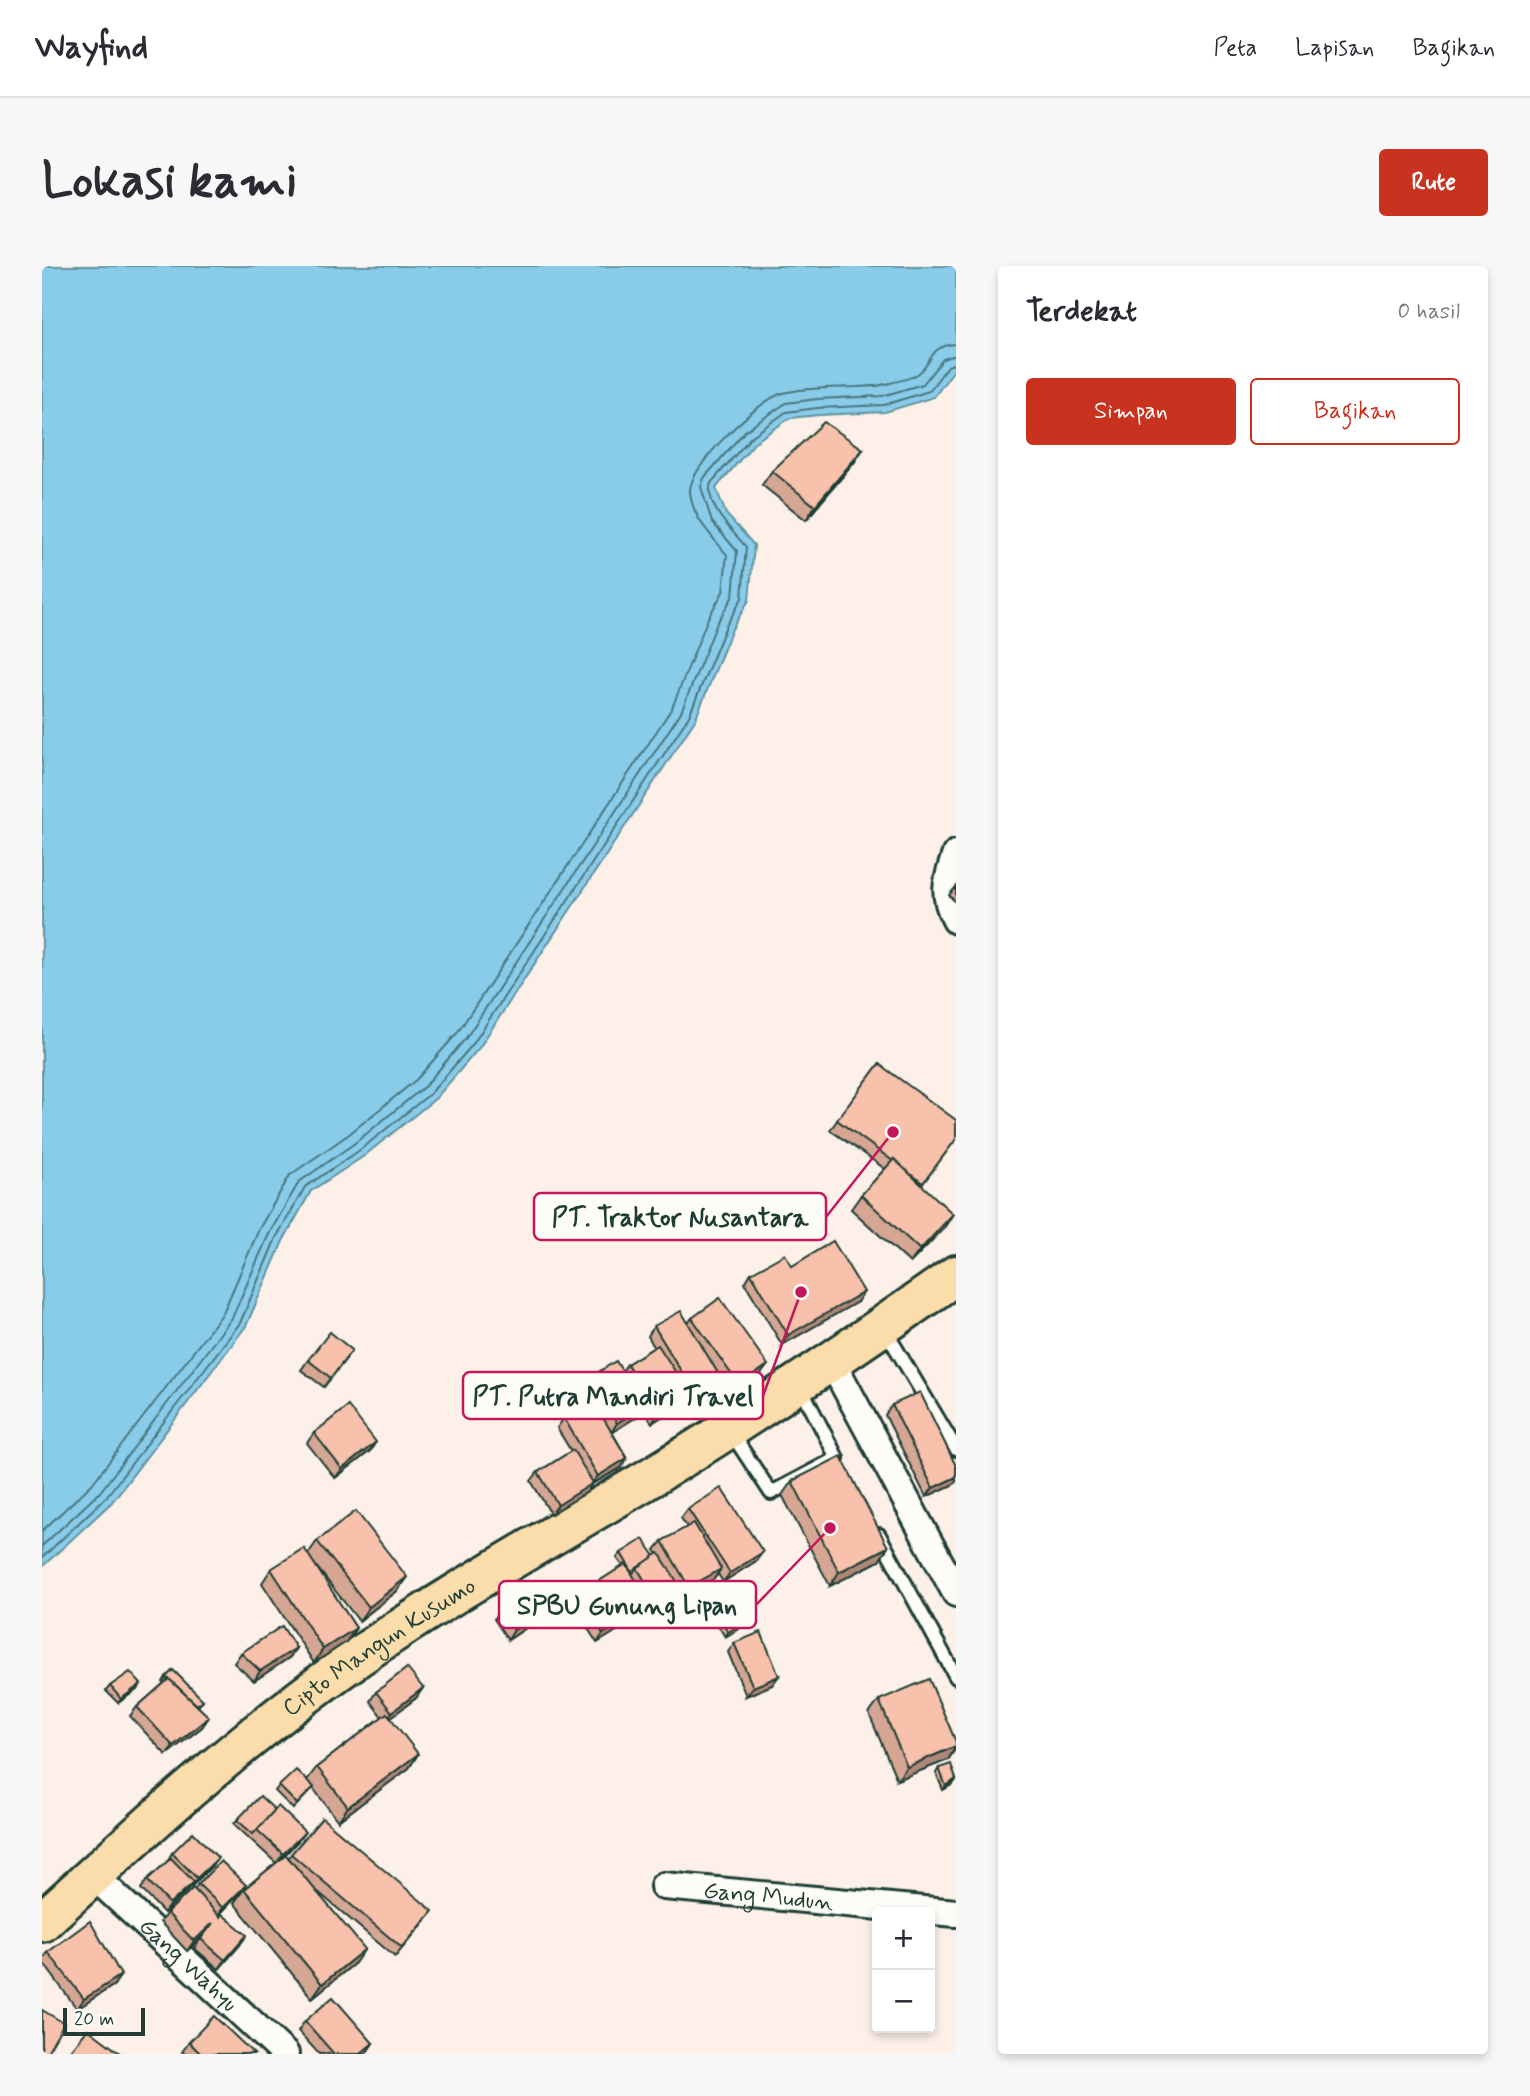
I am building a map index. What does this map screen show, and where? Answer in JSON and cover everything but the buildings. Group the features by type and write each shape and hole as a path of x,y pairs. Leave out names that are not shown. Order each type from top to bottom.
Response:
{"highway":[{"name":"Cipto Mangun Kusumo","path":"42,1922 203,1777 350,1662 420,1615 799,1384 956,1275"}],"street":[{"path":"956,854 946,890 948,906 956,919"},
{"path":"832,1362 956,1593"},
{"name":"Gang Wahyu","path":"93,1875 285,2054"},
{"name":"Gang Mudun","path":"664,1886 956,1913"}],"lane":[{"path":"883,1326 956,1450"},
{"path":"799,1384 843,1470"},
{"path":"728,1429 771,1493 836,1458"},
{"path":"870,1519 956,1677"}],"water":[{"path":"42,266 956,266 956,367 934,397 885,412 790,418 755,442 716,488 726,514 754,545 749,600 732,629 695,720 479,1048 436,1098 364,1156 311,1191 283,1241 246,1326 112,1502 42,1567"}],"place":[{"name":"PT. Traktor Nusantara","path":"893,1132"},
{"name":"PT. Putra Mandiri Travel","path":"801,1292"},
{"name":"SPBU Gunung Lipan","path":"830,1528"}]}
